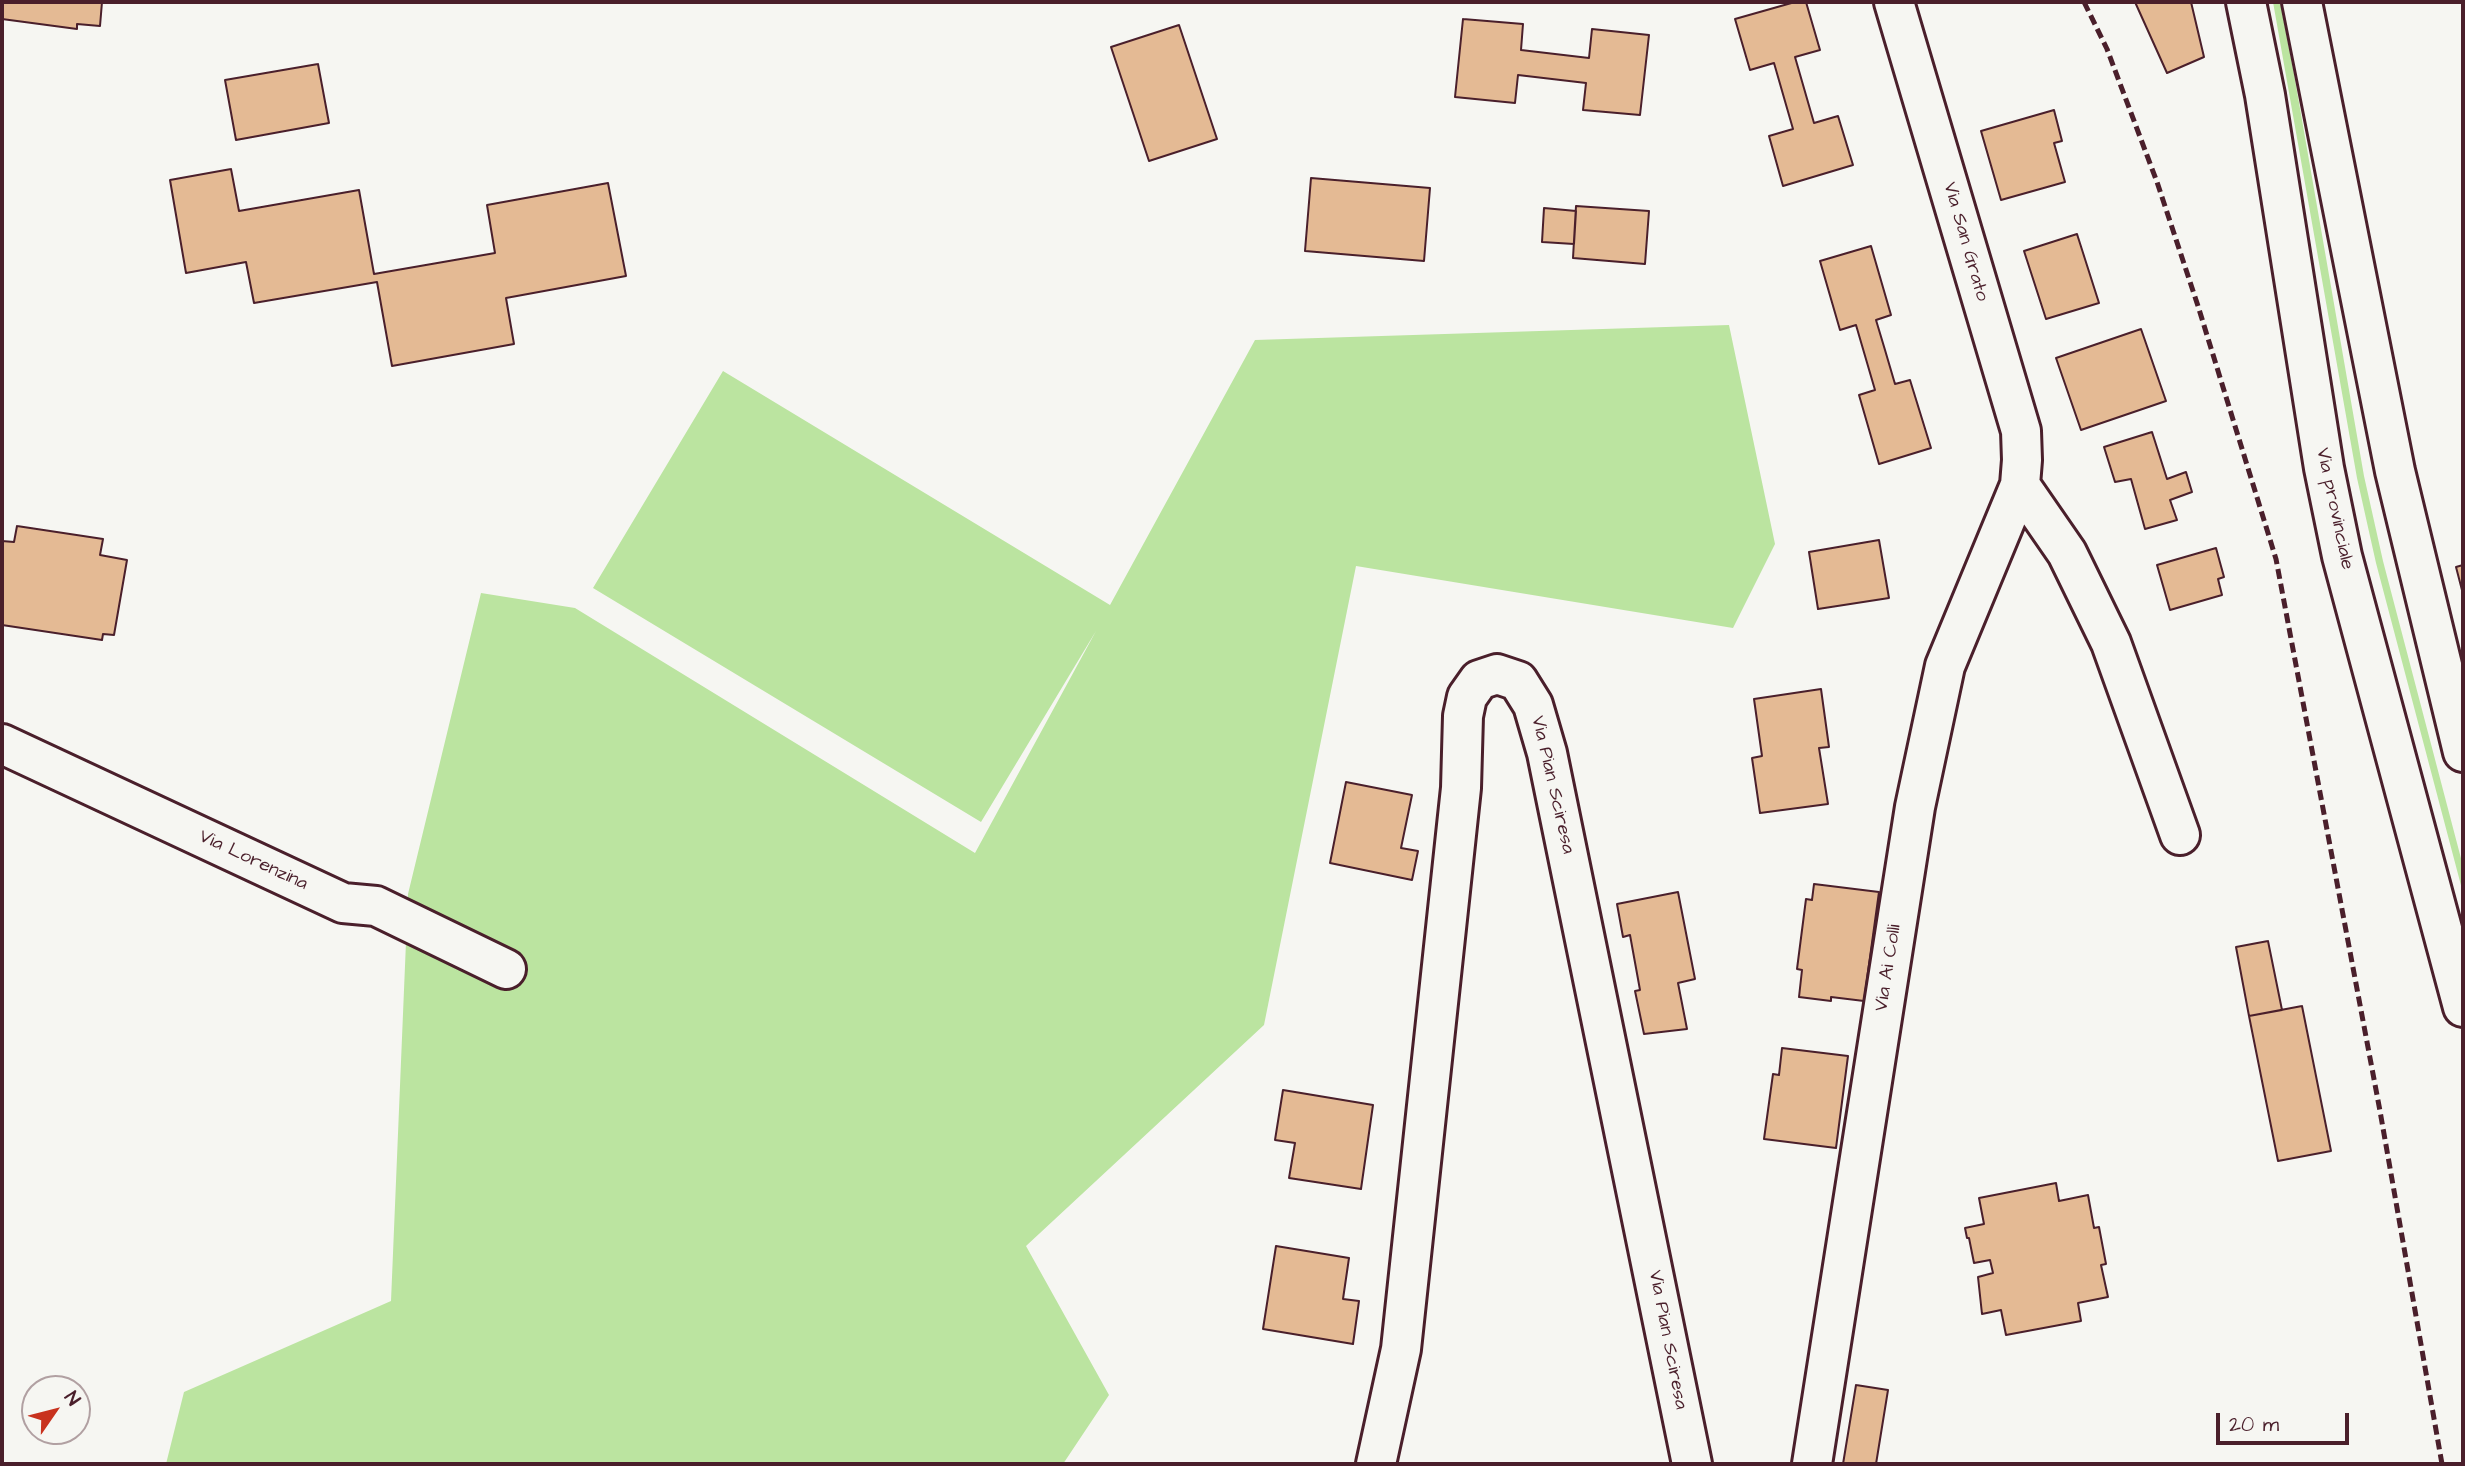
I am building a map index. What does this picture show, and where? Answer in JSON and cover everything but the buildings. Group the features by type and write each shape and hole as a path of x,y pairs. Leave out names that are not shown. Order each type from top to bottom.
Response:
{"street":[{"name":"Via San Grato","path":"1894,2 2021,432 2020,485"},
{"name":"Via provinciale","path":"2246,2 2265,95 2324,468 2342,555 2463,1007"},
{"path":"2302,2 2395,471 2463,751"},
{"path":"2020,485 2067,553 2111,643 2180,835"},
{"name":"Via Ai Colli","path":"1812,1464 1920,781 1945,666 2020,485"},
{"name":"Via Pian Sciresa","path":"1376,1464 1401,1349 1461,788 1463,716 1467,697 1479,680 1497,674 1518,681 1533,705 1547,753 1692,1464"},
{"name":"Via Lorenzina","path":"2,744 343,903 376,906 506,969"}],"green space":[{"path":"2273,2 2280,2 2294,74 2364,476 2383,561 2463,866 2463,893 2376,563 2357,478"},
{"path":"1729,325 1775,544 1733,628 1356,566 1264,1025 1026,1246 1109,1395 1063,1464 166,1464 184,1392 391,1301 408,894 481,593 575,608 975,853 1096,631 981,822 593,588 723,371 1110,605 1255,340"}],"railway":[{"path":"2084,2 2107,49 2157,182 2276,559 2380,1111 2442,1464"}]}
